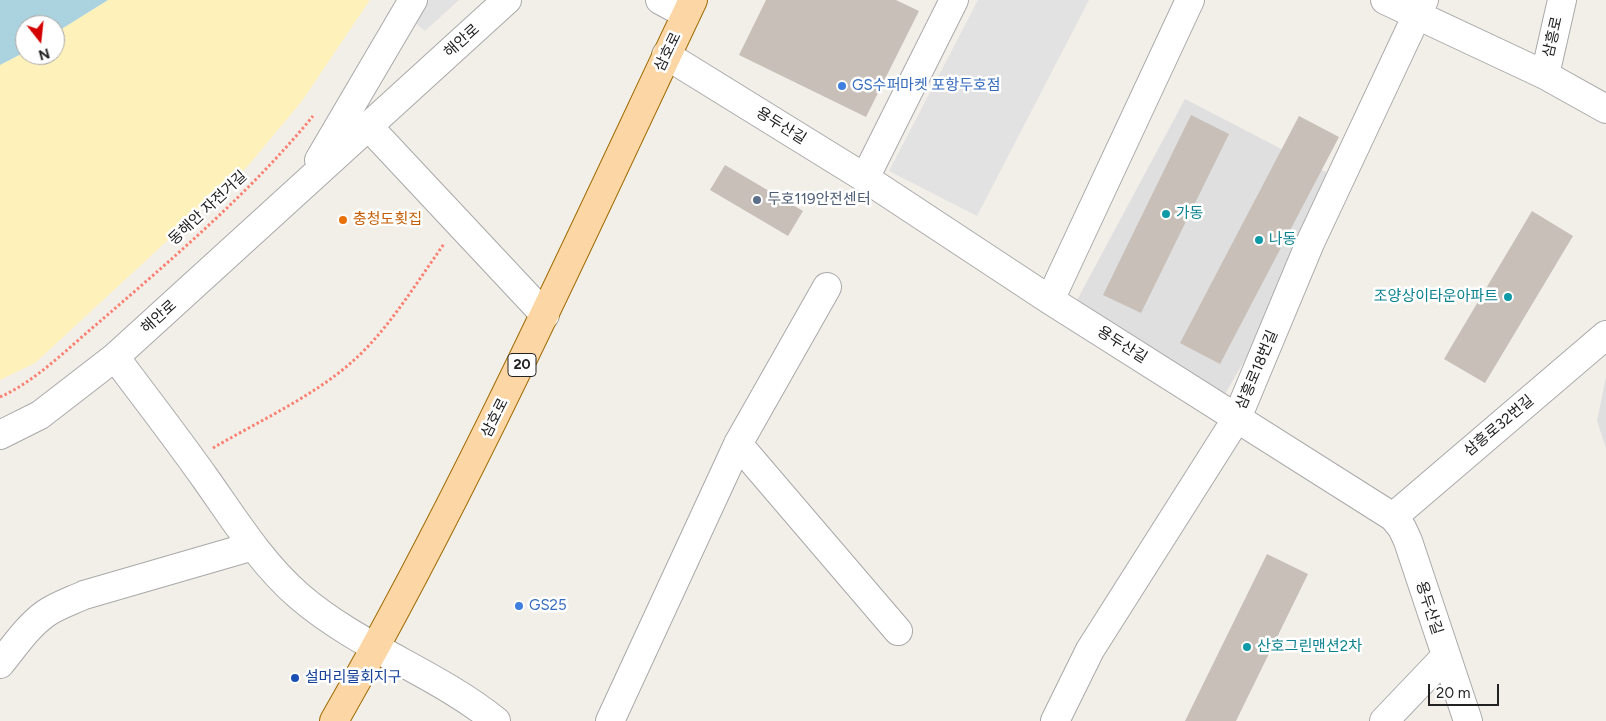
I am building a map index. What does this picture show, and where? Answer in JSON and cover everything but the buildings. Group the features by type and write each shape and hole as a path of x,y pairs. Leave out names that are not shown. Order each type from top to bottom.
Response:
{"main road":[{"name":"삼호로","path":"334,721 375,649 464,480 545,315 689,7"}],"street":[{"name":"해안로","path":"306,182 413,0"},
{"name":"해안로","path":"0,435 40,415 115,357 507,0"},
{"path":"660,0 689,7"},
{"path":"865,178 954,0"},
{"path":"1050,300 1190,0"},
{"path":"1385,0 1420,8 1606,108"},
{"name":"삼흥로","path":"1545,75 1562,0"},
{"name":"삼흥로18번길","path":"1055,721 1090,650 1237,418 1310,243 1420,8"},
{"name":"용두산길","path":"666,55 865,178 1050,300 1393,517 1402,528 1408,541 1445,657 1468,721"},
{"path":"368,126 545,315"},
{"path":"610,721 738,444 827,287"},
{"name":"삼흥로32번길","path":"1393,517 1606,335"},
{"path":"115,357 253,546 298,595 317,611 375,649 463,698 496,721"},
{"path":"738,444 898,630"},
{"path":"0,664 31,626 46,613 63,604 84,596 253,546"},
{"path":"1384,721 1445,657"}],"path":[{"name":"동해안 자전거길","path":"0,397 55,360 196,236 277,157 315,113"},
{"path":"192,461 327,381 353,361 375,338 460,223"}],"shaded area":[{"path":"422,0 459,0 425,31 411,19"},
{"path":"978,0 1089,0 977,216 889,171"},
{"path":"1185,99 1347,183 1225,394 1077,300"},
{"path":"1606,377 1606,448 1597,421"}],"sand":[{"path":"108,0 370,0 302,101 247,167 35,363 0,380 0,65 15,57 15,65 65,65 65,27"}],"water":[{"path":"0,0 108,0 65,27 65,15 15,15 15,57 0,65"}],"place":[{"name":"GS수퍼마켓 포항두호점","path":"842,86"},
{"name":"두호119안전센터","path":"757,200"},
{"name":"가동","path":"1166,214"},
{"name":"충청도횟집","path":"343,220"},
{"name":"나동","path":"1259,240"},
{"name":"조양상이타운아파트","path":"1508,297"},
{"name":"GS25","path":"519,606"},
{"name":"산호그린맨션2차","path":"1247,647"},
{"name":"설머리물회지구","path":"295,678"}]}
